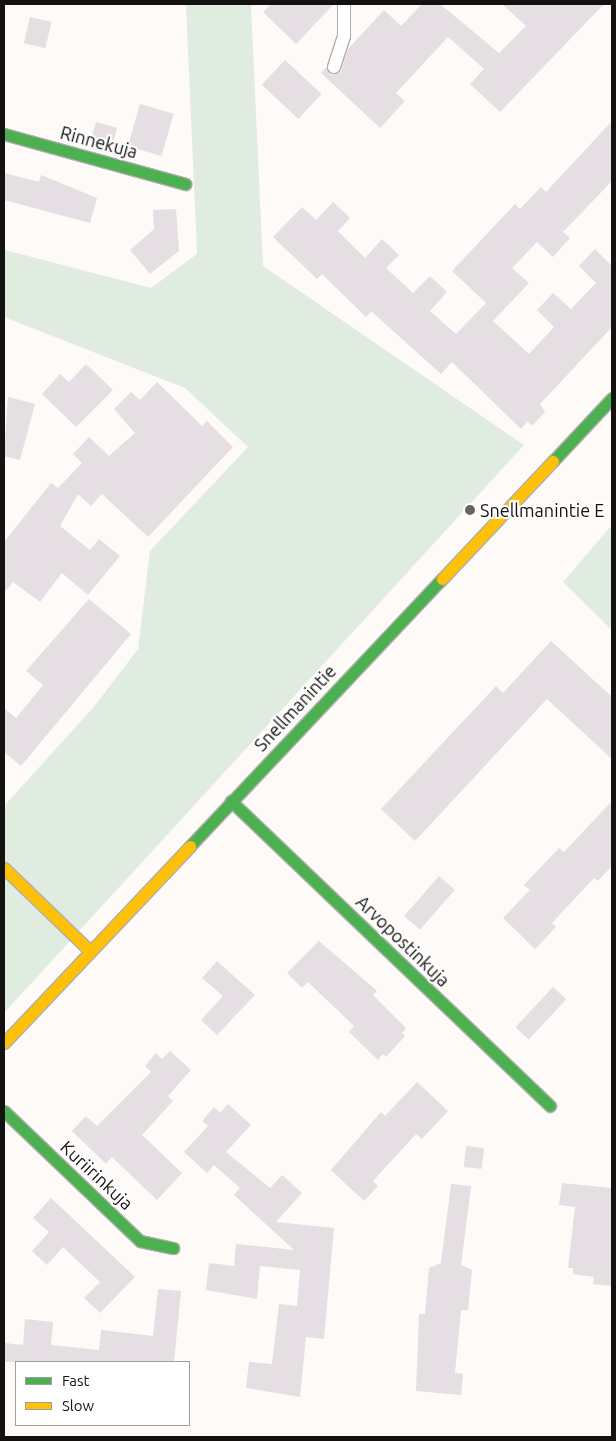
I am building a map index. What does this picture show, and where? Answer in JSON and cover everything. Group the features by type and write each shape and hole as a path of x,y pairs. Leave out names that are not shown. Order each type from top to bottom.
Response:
{"street":[{"name":"Rinnekuja","path":"4,134 185,184"},
{"name":"Snellmanintie","path":"4,1043 612,398"},
{"name":"Arvopostinkuja","path":"231,801 550,1106"},
{"path":"4,868 90,951"},
{"name":"Kuriirinkuja","path":"4,1111 140,1240 173,1248"}],"lane":[{"path":"334,67 344,36 344,4"}],"shaded area":[{"path":"186,4 251,4 263,266 524,445 4,1013 4,806 93,708 138,649 150,551 248,447 185,388 4,317 5,250 151,288 197,254"},
{"path":"612,525 612,630 563,582"}],"building":[{"path":"271,4 334,4 296,44 263,12"},
{"path":"422,4 440,4 499,53 526,26 502,4 604,4 500,112 470,84 484,69 448,37 396,93 405,101 380,128 321,73 326,67 331,75 340,73 348,49 384,10 401,26"},
{"path":"30,17 51,22 45,48 24,43"},
{"path":"285,60 322,94 298,119 262,85"},
{"path":"140,104 174,114 162,156 128,146"},
{"path":"612,121 612,181 563,232 570,238 553,257 537,242 512,268 529,283 493,321 529,354 554,327 537,310 553,293 571,309 596,283 579,266 595,249 612,266 612,327 540,404 545,412 532,426 528,421 521,429 452,362 441,374 371,311 366,317 322,274 317,279 273,237 302,207 316,220 333,202 350,218 338,231 365,258 382,239 399,255 386,268 413,293 430,276 447,292 430,311 456,334 486,303 452,271 515,204 520,209 541,187 546,192"},
{"path":"96,122 117,128 112,147 90,141"},
{"path":"4,173 39,182 41,175 97,198 90,223 4,200"},
{"path":"176,209 179,251 150,274 130,250 154,229 153,210"},
{"path":"86,364 113,390 76,427 42,394 60,374 69,382"},
{"path":"157,382 202,426 207,421 233,447 148,537 102,494 91,506 78,494 60,526 90,550 99,539 120,556 88,595 62,573 40,602 13,582 4,593 4,542 51,483 58,488 82,463 73,454 89,437 109,456 135,433 114,409 131,392 140,400"},
{"path":"8,397 35,404 20,460 4,456"},
{"path":"89,599 131,634 21,766 4,752 4,708 16,718 43,685 26,671"},
{"path":"551,641 612,697 612,759 547,699 415,841 381,809 496,686 503,693"},
{"path":"612,801 612,866 598,881 594,878 552,923 556,927 535,949 503,918 530,890 524,885 559,848 564,852"},
{"path":"439,876 455,890 420,930 404,916"},
{"path":"319,941 377,991 373,995 406,1028 402,1033 405,1036 386,1057 383,1054 378,1060 349,1032 354,1026 308,982 302,988 287,973"},
{"path":"217,961 255,995 217,1035 201,1020 223,996 202,978"},
{"path":"553,987 566,999 529,1040 515,1027"},
{"path":"170,1051 191,1070 168,1096 173,1101 142,1135 182,1173 157,1200 112,1157 106,1164 72,1131 86,1116 97,1126 151,1072 145,1066 156,1053 162,1059"},
{"path":"417,1082 448,1111 422,1139 416,1134 373,1181 378,1186 364,1201 331,1170 381,1112 385,1116"},
{"path":"228,1104 251,1125 226,1152 270,1188 282,1175 302,1193 276,1222 334,1228 324,1339 306,1337 300,1397 246,1388 249,1362 272,1364 279,1304 297,1306 300,1270 260,1266 257,1299 206,1290 209,1263 234,1266 236,1244 294,1250 234,1195 240,1188 214,1165 207,1173 184,1152 208,1126 202,1121 214,1107 220,1113"},
{"path":"466,1146 484,1148 482,1169 464,1167"},
{"path":"562,1183 612,1188 612,1286 593,1284 594,1277 573,1274 573,1268 568,1268 575,1207 559,1205"},
{"path":"451,1184 471,1186 461,1265 472,1270 468,1310 461,1310 455,1373 463,1374 461,1395 416,1391 419,1314 425,1314 429,1268 441,1263"},
{"path":"51,1198 135,1277 100,1313 84,1298 100,1282 63,1247 47,1265 32,1251 49,1232 33,1218"},
{"path":"158,1289 181,1291 174,1361 4,1362 4,1343 23,1345 25,1319 53,1322 51,1345 99,1350 101,1330 153,1336"}],"traffic: fast":[{"path":"4,134 185,184"},
{"path":"553,461 612,398"},
{"path":"190,846 442,579"},
{"path":"231,801 550,1106"},
{"path":"4,1111 140,1241 173,1248"}],"traffic: slow":[{"path":"442,579 553,461"},
{"path":"4,1043 190,846"},
{"path":"4,868 90,951"}],"place":[{"name":"Snellmanintie E","path":"470,510"}]}
